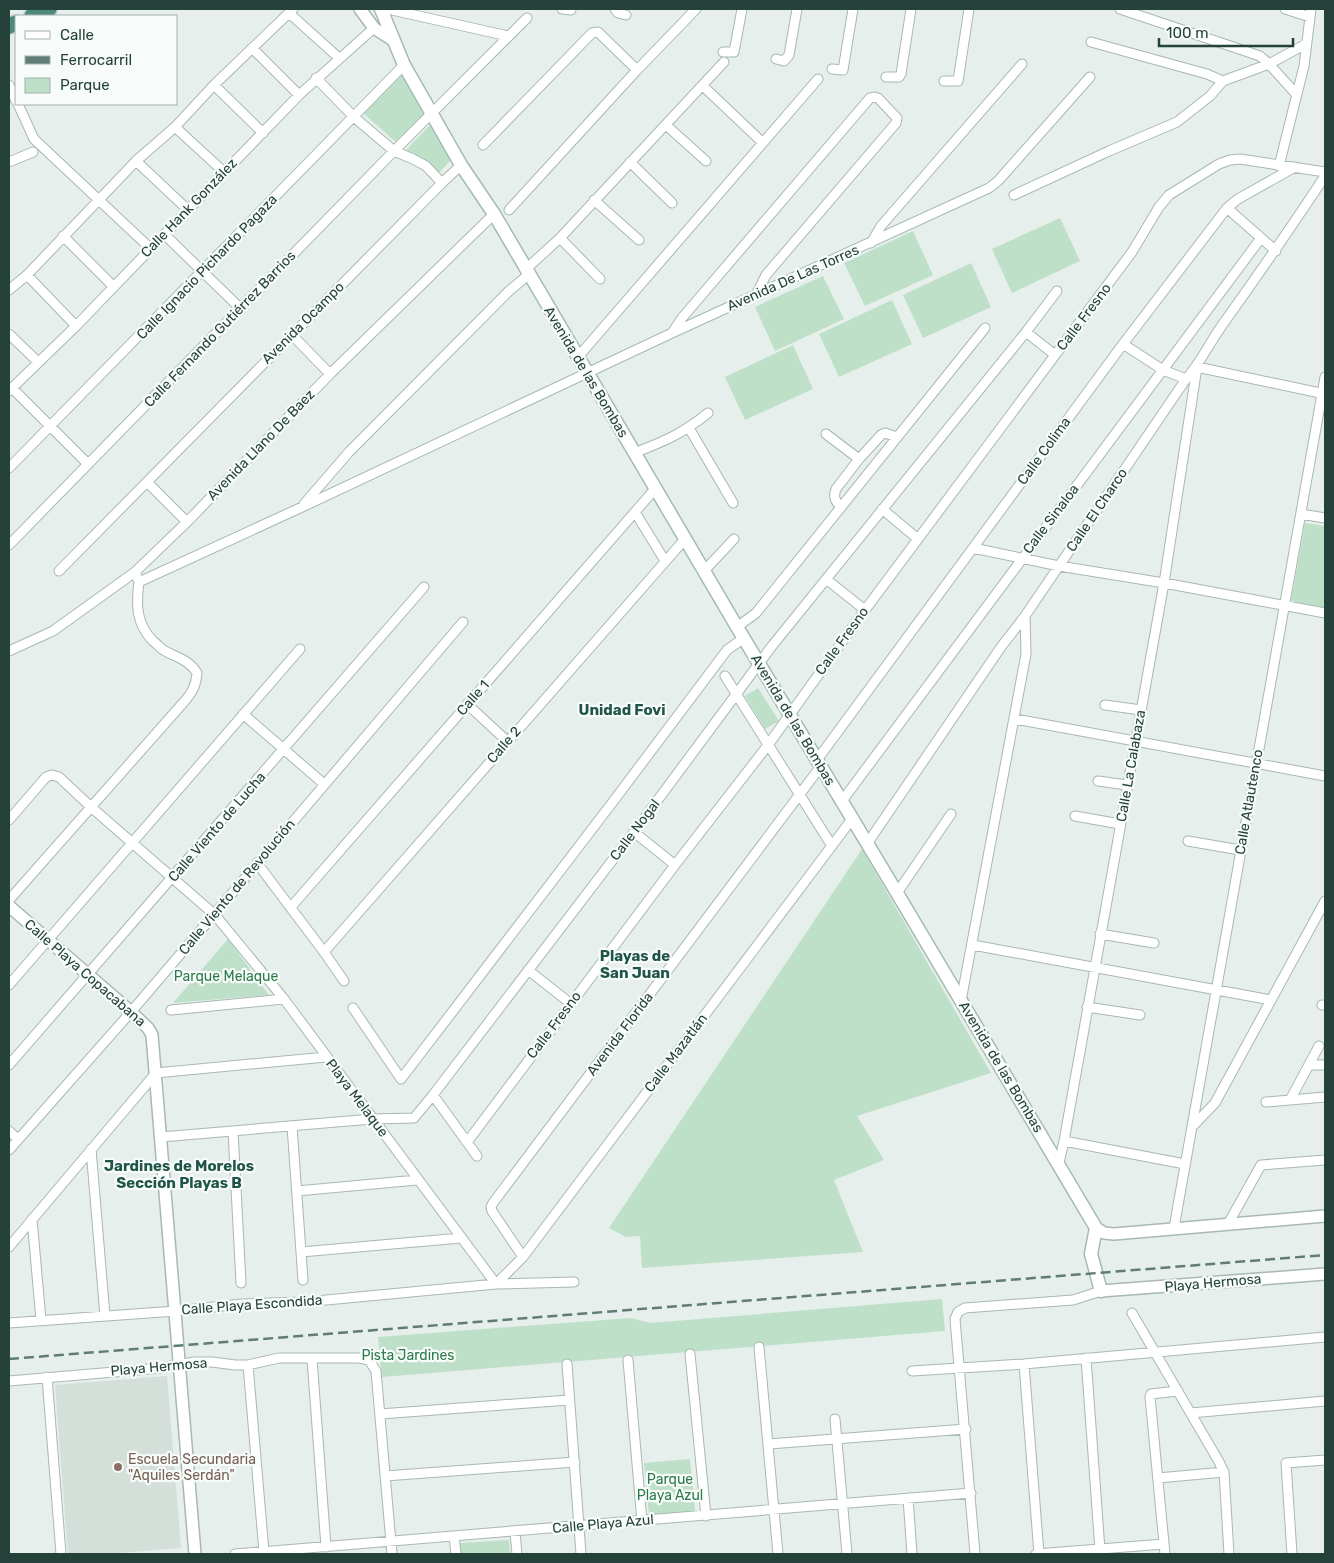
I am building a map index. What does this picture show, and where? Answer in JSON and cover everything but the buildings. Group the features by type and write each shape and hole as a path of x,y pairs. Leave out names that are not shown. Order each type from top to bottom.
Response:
{"highway":[{"path":"35,15 50,9"}],"main road":[{"name":"Avenida de las Bombas","path":"381,9 404,65 462,165 494,214 684,539 866,844 898,893 1096,1228"},
{"path":"1096,1228 1091,1254 1101,1291"}],"street":[{"path":"360,9 374,28 394,41"},
{"path":"381,9 508,36"},
{"path":"615,9 618,13 626,15"},
{"path":"510,210 637,70 696,9"},
{"path":"300,508 349,452 510,292 594,200 703,86 724,57 734,52 742,9"},
{"path":"776,59 784,61 790,55 797,9"},
{"path":"832,69 843,70 853,9"},
{"path":"886,77 900,77 911,9"},
{"path":"944,81 958,81 969,9"},
{"path":"1120,9 1260,56 1296,94"},
{"path":"1285,9 1310,13 1304,66 1278,166 1294,167 1325,174"},
{"path":"9,290 27,275 136,161 175,126 214,85 291,11 339,58"},
{"name":"Calle Fernando Gutiérrez Barrios","path":"9,545 394,151 528,18"},
{"name":"Calle Hank González","path":"10,390 76,326 187,209 316,78 374,28"},
{"path":"483,144 592,33 598,32 637,70"},
{"path":"1091,42 1206,74 1223,81"},
{"path":"1014,195 1176,122 1210,96 1223,81 1269,64 1306,44"},
{"path":"252,48 299,95"},
{"path":"871,243 881,226 1022,64"},
{"name":"Calle Ignacio Pichardo Pagaza","path":"9,468 404,65"},
{"name":"Avenida De Las Torres","path":"138,582 989,188 998,181 1090,77"},
{"path":"316,78 354,117 394,151 426,166 442,182"},
{"path":"578,357 818,79"},
{"path":"9,85 15,98"},
{"path":"214,85 263,133"},
{"path":"703,86 762,142"},
{"path":"672,334 682,318 870,98 878,98 897,118 896,122 766,275 756,295"},
{"path":"18,105 34,139 150,248"},
{"path":"666,125 706,160"},
{"path":"175,126 224,172"},
{"path":"9,162 33,152"},
{"name":"Calle Fresno","path":"468,1141 675,864 768,745 789,713 865,610 1132,252 1159,207 1169,195 1219,164 1230,160 1278,166"},
{"path":"136,161 187,209"},
{"path":"630,162 672,203"},
{"name":"Avenida Ocampo","path":"59,571 442,182 462,165"},
{"name":"Calle Colima","path":"819,763 973,548 1123,344 1227,208 1238,198 1294,167"},
{"name":"Calle El Charco","path":"866,844 1025,616 1186,379 1196,368 1221,327 1276,251 1325,174"},
{"path":"594,200 639,240"},
{"path":"1227,208 1276,251"},
{"name":"Avenida Llano De Baez","path":"9,651 53,631 135,572 187,522 330,374 494,214"},
{"path":"164,234 241,309"},
{"path":"63,236 114,287"},
{"path":"560,238 600,279"},
{"name":"Calle Sinaloa","path":"842,801 1261,238"},
{"path":"27,275 76,326"},
{"name":"Calle Nogal","path":"161,1138 372,1119 414,1118 434,1095 634,832 772,646 1057,291"},
{"path":"737,627 756,613 985,328"},
{"path":"1026,332 1056,355"},
{"path":"9,334 38,362"},
{"path":"292,335 330,374"},
{"path":"1123,344 1163,370 1186,379"},
{"path":"1196,368 1324,394"},
{"name":"Calle La Calabaza","path":"1058,1163 1064,1141 1164,583 1196,368"},
{"name":"Calle Atlautenco","path":"1174,1228 1240,850 1324,394 1325,377"},
{"path":"10,390 88,464"},
{"path":"634,453 668,440 689,428 708,413"},
{"path":"689,428 733,503"},
{"path":"826,434 858,459"},
{"path":"841,507 834,499 834,494 858,459 881,435 888,434 897,437"},
{"path":"147,482 187,522"},
{"name":"Calle 1","path":"291,907 655,489"},
{"path":"882,509 918,539"},
{"path":"635,512 665,561"},
{"path":"1301,514 1325,518"},
{"name":"Calle 2","path":"324,952 684,539"},
{"path":"704,571 734,539"},
{"path":"973,548 1058,566 1325,612"},
{"path":"9,900 191,693 197,683 198,673 191,664 163,650 148,635 138,617 136,599 138,582 135,572"},
{"path":"826,579 865,610"},
{"name":"Calle Viento de Lucha","path":"9,1065 424,587"},
{"path":"962,1001 1026,654 1025,616"},
{"name":"Calle Viento de Revolución","path":"9,1150 131,1012 463,622"},
{"path":"353,1008 401,1079 727,650 744,638"},
{"path":"9,985 300,649"},
{"path":"725,676 798,795 832,846"},
{"path":"467,704 508,741"},
{"path":"1105,705 1141,710"},
{"path":"243,714 324,784"},
{"path":"1015,719 1325,776"},
{"name":"Avenida Florida","path":"523,1257 492,1211 493,1203 798,795 819,763"},
{"name":"Playa Melaque","path":"9,820 46,777 52,775 60,777 91,807 215,914 284,999 496,1284"},
{"path":"1098,781 1127,785"},
{"path":"898,893 951,814"},
{"path":"1075,816 1120,824"},
{"name":"Calle Mazatlán","path":"496,1284 523,1257 852,819"},
{"path":"634,832 675,864"},
{"path":"1188,841 1240,850"},
{"path":"257,863 344,981"},
{"path":"1192,1127 1215,1103 1325,901"},
{"name":"Calle Playa Copacabana","path":"9,906 131,1012 148,1028 152,1035 195,1554"},
{"path":"1100,934 1154,944"},
{"path":"973,945 1271,1000"},
{"path":"528,970 570,1003"},
{"path":"172,1010 284,999"},
{"path":"1087,1006 1140,1015"},
{"path":"1290,1100 1319,1046"},
{"path":"9,1247 156,1073 326,1057"},
{"path":"1309,1065 1325,1065"},
{"path":"434,1095 477,1156"},
{"path":"1266,1102 1325,1097"},
{"path":"292,1126 303,1280"},
{"path":"9,1131 18,1138"},
{"path":"233,1131 241,1283"},
{"path":"1064,1141 1185,1164"},
{"path":"91,1149 106,1316"},
{"path":"1228,1224 1260,1165 1325,1160"},
{"path":"297,1191 418,1180"},
{"path":"1096,1228 1104,1233 1114,1234 1325,1216"},
{"path":"32,1219 41,1320"},
{"path":"301,1252 461,1238"},
{"name":"Playa Hermosa","path":"960,1368 955,1319 958,1312 965,1308 1074,1300 1101,1291 1325,1274"},
{"name":"Calle Playa Escondida","path":"9,1323 176,1311 242,1304 305,1302 496,1284 574,1282"},
{"path":"1132,1313 1224,1472 1229,1554"},
{"path":"912,1371 1024,1364 1325,1337"},
{"path":"759,1347 778,1554"},
{"path":"690,1354 706,1516"},
{"name":"Playa Hermosa","path":"9,1381 161,1368 180,1364 212,1362 248,1365 279,1358 359,1358 368,1360 376,1371 380,1414"},
{"path":"1086,1358 1100,1550"},
{"path":"312,1359 326,1546"},
{"path":"628,1360 642,1521"},
{"path":"567,1364 581,1554"},
{"path":"1024,1364 1037,1554 1164,1544"},
{"path":"248,1365 264,1552"},
{"path":"960,1368 975,1554"},
{"path":"47,1377 61,1554"},
{"path":"1165,1554 1150,1397 1155,1392 1178,1391"},
{"path":"392,1554 380,1414 569,1400"},
{"path":"1191,1413 1325,1401"},
{"path":"836,1419 847,1554"},
{"path":"768,1444 966,1429"},
{"path":"1292,1554 1286,1463 1325,1460"},
{"path":"385,1476 575,1462"},
{"path":"1158,1478 1224,1472"},
{"name":"Calle Playa Azul","path":"235,1554 971,1493"},
{"path":"908,1498 912,1554"},
{"path":"515,1532 517,1554"},
{"path":"454,1536 456,1554"}],"shaded area":[{"name":"Escuela Secundaria \"Aquiles Serdán\"","path":"167,1376 181,1548 106,1554 68,1554 55,1385"}],"green space":[{"path":"401,74 426,119 398,144 362,112"},
{"path":"430,125 453,158 436,176 406,150"},
{"path":"1060,218 1080,261 1012,293 992,249"},
{"path":"913,231 933,275 865,306 844,263"},
{"path":"971,263 991,307 923,338 903,295"},
{"path":"823,276 844,319 775,351 755,307"},
{"path":"892,300 912,344 839,377 819,334"},
{"path":"793,345 813,389 745,420 725,377"},
{"path":"1305,523 1325,526 1325,608 1291,601"},
{"path":"758,688 779,721 765,729 745,696"},
{"path":"862,849 991,1073 857,1116 884,1160 834,1180 863,1252 642,1268 640,1236 626,1237 609,1228"},
{"name":"Parque Melaque","path":"228,939 269,995 173,1003"},
{"name":"Pista Jardines","path":"942,1299 945,1331 382,1377 378,1337 631,1318 650,1323"},
{"name":"Parque Playa Azul","path":"690,1459 695,1511 649,1515 644,1463"},
{"path":"509,1540 510,1554 461,1554 460,1543"}],"railway":[{"path":"9,1359 1325,1255"}],"place":[{"name":"Escuela Secundaria \"Aquiles Serdán\"","path":"118,1467"}],"district":[{"name":"Unidad Fovi","path":"622,710"},
{"name":"Playas de San Juan","path":"635,964"},
{"name":"Jardines de Morelos Sección Playas B","path":"179,1174"}]}
